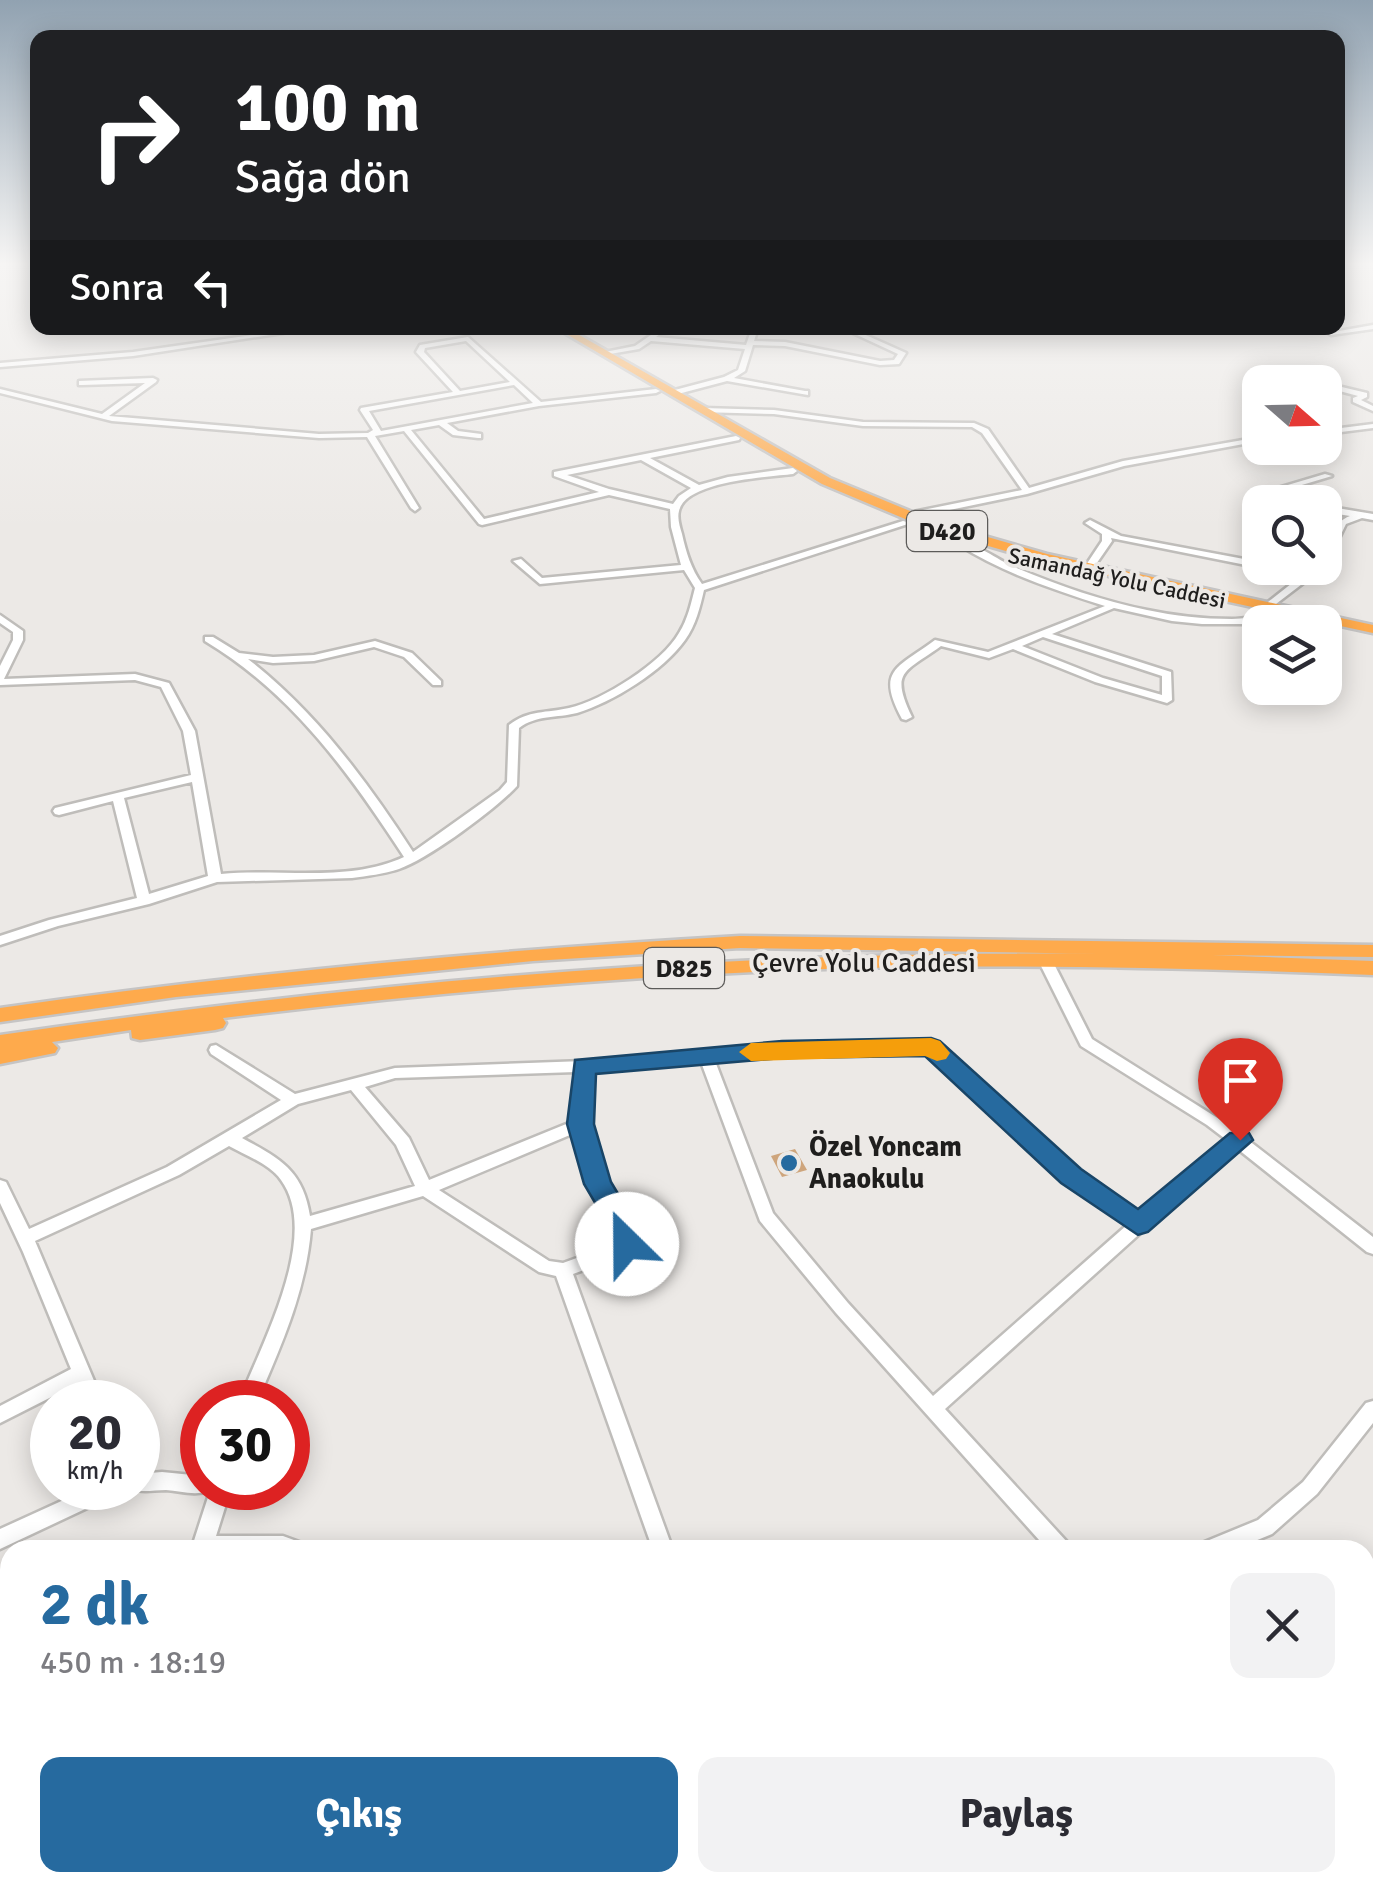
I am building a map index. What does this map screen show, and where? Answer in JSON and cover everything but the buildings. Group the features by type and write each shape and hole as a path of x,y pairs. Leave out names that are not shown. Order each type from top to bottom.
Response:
{"highway":[{"name":"Samandağ Yolu Caddesi","path":"587,351 827,490 962,543 1074,572 1242,605"},
{"name":"Samandağ Yolu Caddesi","path":"601,351 826,481 906,520 1089,568 1272,604 1373,633"},
{"name":"Samandağ Yolu Caddesi","path":"1342,627 1373,633"},
{"name":"Çevre Yolu Caddesi","path":"0,1016 176,990 468,961 740,942 1373,951"},
{"path":"0,1002 285,968 468,961"},
{"name":"Çevre Yolu Caddesi","path":"0,1042 178,1013 541,976 752,964 1046,962 1373,968"},
{"path":"0,1056 283,1014 394,992"}],"street":[{"path":"0,366 152,351"},
{"path":"420,351 456,391"},
{"path":"481,351 539,404"},
{"path":"604,353 615,351"},
{"path":"674,393 727,380 741,371 748,351"},
{"path":"821,351 880,363 896,362 902,354 896,351"},
{"path":"82,383 153,380 104,416"},
{"path":"727,380 804,393"},
{"path":"370,435 377,430 364,410 456,391 514,384"},
{"path":"1342,389 1364,395 1356,400 1373,409"},
{"path":"0,391 104,416 275,435 370,435 539,404 656,390"},
{"path":"703,410 774,412 863,424 974,425 985,430 1027,491"},
{"path":"442,423 458,433 478,436"},
{"path":"1342,430 1373,426"},
{"path":"407,430 482,522 609,492"},
{"path":"370,435 415,508"},
{"path":"675,507 609,492 557,474 736,438"},
{"path":"700,588 906,520 1123,464 1242,442"},
{"path":"641,456 698,488"},
{"path":"700,588 687,567 676,528 675,507 680,498 698,488 793,471"},
{"path":"1294,485 1328,476"},
{"path":"1342,512 1367,516"},
{"path":"1342,522 1367,516"},
{"path":"1090,524 1119,538 1242,562"},
{"path":"1089,568 1106,541 1106,533"},
{"path":"962,543 998,564 1110,607 1175,621 1242,620"},
{"path":"518,561 540,581 687,567"},
{"path":"1272,604 1296,585"},
{"path":"0,941 41,925 144,901 215,878 250,873 380,870 411,858 504,794 513,783 514,727 526,715 572,711 604,697 660,660 684,634 700,588"},
{"path":"906,718 893,692 893,680 907,662 938,642 989,655 1110,607"},
{"path":"0,618 18,631 18,640 0,679 154,679 165,685 188,731 215,878"},
{"path":"1010,645 1099,680 1167,700 1167,674 1040,633"},
{"path":"209,639 242,655 274,660 314,658 375,644 408,655 437,683"},
{"path":"242,655 310,723 411,858"},
{"path":"59,811 196,778"},
{"path":"118,797 144,901"},
{"path":"1046,962 1086,1042 1240,1140 1373,1247"},
{"path":"25,1238 173,1171 293,1100 395,1073 584,1066 782,1050 931,1047 1071,1176 1138,1224"},
{"path":"216,1050 293,1100"},
{"path":"706,1056 766,1216 842,1308 1051,1540"},
{"path":"354,1084 403,1142 426,1189 545,1267 563,1270 627,1244 628,1234 598,1184 580,1124 584,1066"},
{"path":"305,1224 426,1189 580,1124"},
{"path":"228,1138 286,1173 298,1194 305,1224 290,1301 257,1380"},
{"path":"934,1407 1138,1224 1240,1140"},
{"path":"0,1186 85,1380"},
{"path":"563,1270 660,1540"},
{"path":"0,1415 82,1373"},
{"path":"1237,1540 1265,1526 1310,1488 1373,1409"},
{"path":"0,1539 63,1510"},
{"path":"205,1540 214,1510"}],"slow traffic":[{"path":"751,1052 931,1047 937,1053"}],"place":[{"name":"Özel Yoncam Anaokulu","path":"789,1163"}],"route":[{"path":"627,1244 628,1234 598,1184 580,1124 584,1066 782,1050 931,1047 1071,1176 1138,1224 1240,1140"}]}
